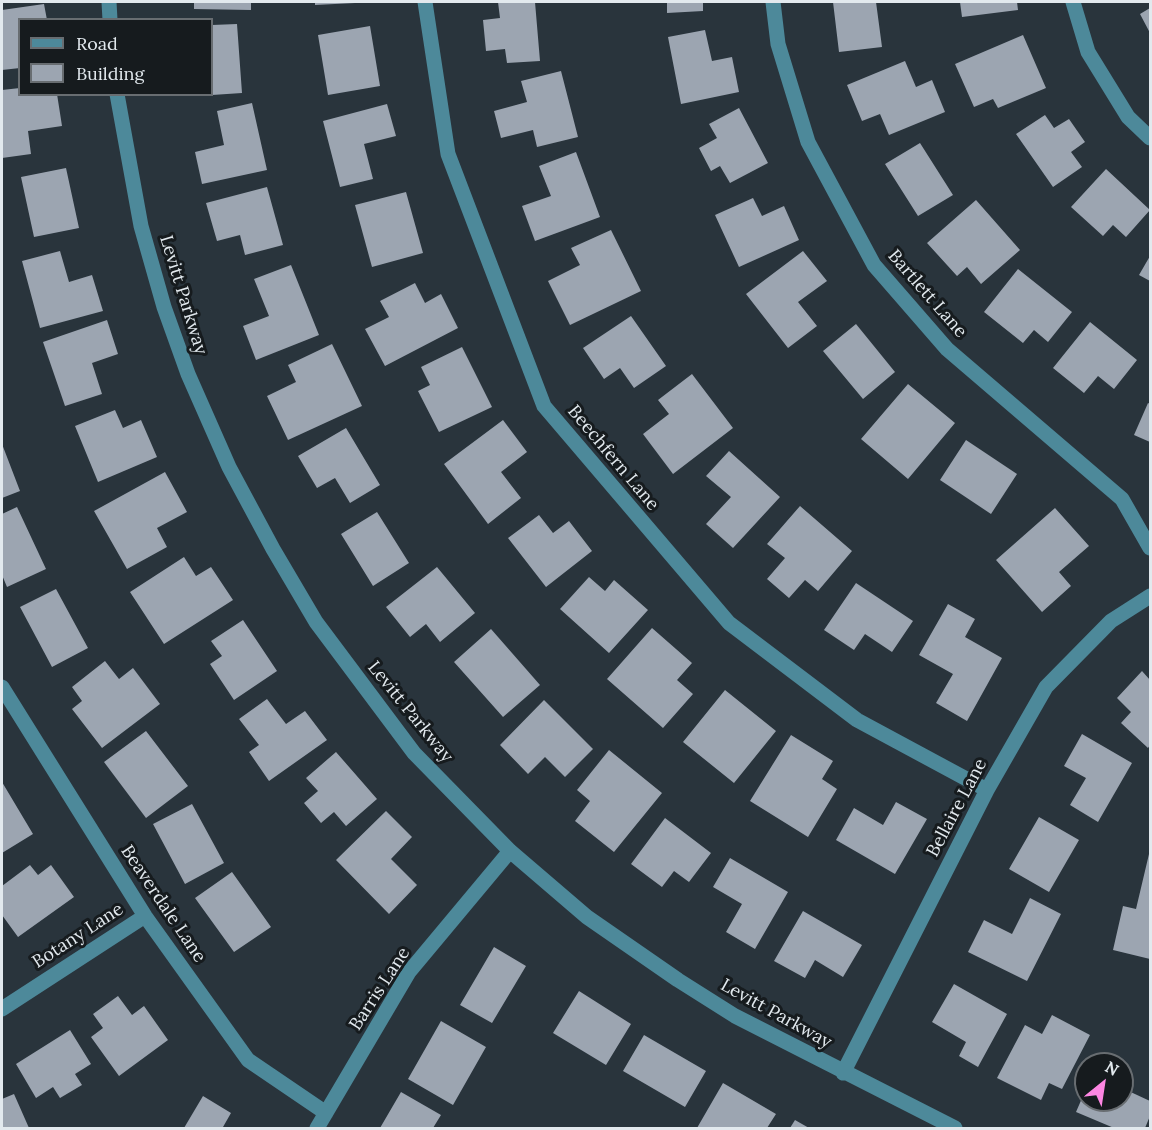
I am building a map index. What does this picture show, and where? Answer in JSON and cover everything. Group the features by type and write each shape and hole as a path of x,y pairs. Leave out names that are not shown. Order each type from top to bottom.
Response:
{"street":[{"path":"109,2 110,18"},
{"name":"Beechfern Lane","path":"424,2 448,154 544,406 729,623 857,720 987,790"},
{"name":"Bartlett Lane","path":"773,2 778,44 808,142 874,265 947,349 1122,499 1150,548"},
{"path":"1073,2 1088,51 1128,117 1150,138"},
{"name":"Levitt Parkway","path":"117,96 141,226 164,307 188,374 230,467 273,549 316,622 414,753 510,851 587,917 735,1016 955,1128"},
{"name":"Bellaire Lane","path":"843,1073 987,790 1046,687 1111,621 1150,596"},
{"name":"Beaverdale Lane","path":"2,687 145,916 248,1060 326,1113"},
{"name":"Barris Lane","path":"317,1128 410,972 510,851"},
{"name":"Botany Lane","path":"2,1009 145,916"}],"building":[{"path":"194,2 251,2 251,10 194,9"},
{"path":"315,2 355,2 355,3 315,5"},
{"path":"498,2 535,2 540,61 507,63 505,49 486,51 483,20 500,18"},
{"path":"667,2 703,2 703,11 667,13"},
{"path":"833,2 876,2 882,47 839,52"},
{"path":"960,2 1017,2 1018,10 962,17"},
{"path":"44,4 47,18 18,18 18,68 2,70 2,10"},
{"path":"1150,8 1150,33 1140,14"},
{"path":"237,24 242,93 213,95 213,25"},
{"path":"370,26 380,86 328,95 318,35"},
{"path":"705,30 712,61 732,57 739,92 681,104 668,37"},
{"path":"1023,35 1046,88 998,108 993,99 974,107 955,64"},
{"path":"905,61 916,87 932,80 945,112 889,135 880,114 862,121 847,85"},
{"path":"561,71 578,137 537,147 533,130 501,138 494,111 527,102 521,81"},
{"path":"18,88 18,96 57,96 62,126 28,131 31,154 2,158 2,90"},
{"path":"252,103 267,170 202,184 195,152 224,145 217,111"},
{"path":"387,104 396,136 364,144 373,179 340,187 323,121"},
{"path":"739,108 768,163 730,183 720,166 711,171 699,148 717,138 709,124"},
{"path":"1045,115 1054,128 1069,119 1085,142 1071,152 1082,167 1053,187 1016,134"},
{"path":"920,143 953,195 918,216 885,164"},
{"path":"576,152 600,217 535,241 522,206 551,196 539,166"},
{"path":"66,168 79,228 34,237 21,177"},
{"path":"1106,169 1150,210 1126,237 1113,225 1103,236 1071,207"},
{"path":"267,187 283,245 245,255 240,235 217,241 206,203"},
{"path":"406,192 423,253 372,267 355,205"},
{"path":"753,198 762,216 784,206 799,240 739,267 715,215"},
{"path":"976,200 1020,250 981,284 967,267 957,276 927,243"},
{"path":"611,230 641,291 570,325 548,281 580,265 571,248"},
{"path":"60,251 69,282 92,275 103,311 40,328 22,261"},
{"path":"803,251 827,281 798,302 817,326 788,348 746,294"},
{"path":"1150,256 1150,281 1139,275"},
{"path":"291,265 319,335 256,360 243,326 269,316 254,279"},
{"path":"1018,269 1072,312 1048,342 1034,330 1023,343 984,312"},
{"path":"415,283 425,303 441,294 458,328 385,366 365,329 389,317 380,301"},
{"path":"631,316 666,366 634,388 620,368 604,379 583,348"},
{"path":"107,320 118,354 92,363 102,394 65,406 43,342"},
{"path":"1090,322 1137,360 1114,389 1098,376 1084,393 1053,368"},
{"path":"856,324 895,372 863,399 823,351"},
{"path":"332,344 362,406 288,440 267,396 296,382 288,365"},
{"path":"462,347 492,407 439,432 418,391 430,385 421,367"},
{"path":"692,374 733,428 673,474 643,434 669,414 658,400"},
{"path":"908,384 955,423 908,479 861,439"},
{"path":"1148,403 1150,404 1150,442 1134,435"},
{"path":"115,410 123,428 141,420 157,457 98,482 75,426"},
{"path":"503,420 527,452 501,472 521,498 488,524 444,464"},
{"path":"346,428 380,485 350,503 335,478 317,488 298,456"},
{"path":"966,440 1017,474 991,514 940,480"},
{"path":"2,444 20,491 2,498"},
{"path":"729,451 780,497 733,548 706,524 731,497 706,476"},
{"path":"165,472 187,512 157,528 167,547 127,569 94,511"},
{"path":"800,506 852,551 818,591 805,580 789,598 767,579 785,558 767,544"},
{"path":"17,507 46,569 7,587 2,575 2,514"},
{"path":"1055,508 1089,546 1059,572 1071,586 1042,612 996,560"},
{"path":"377,512 409,563 373,586 341,534"},
{"path":"539,515 553,533 569,521 592,551 546,587 508,538"},
{"path":"184,557 196,576 211,567 233,600 164,644 130,592"},
{"path":"437,567 475,613 440,642 426,624 410,637 386,607"},
{"path":"589,577 605,591 614,580 648,610 609,653 560,609"},
{"path":"856,583 913,621 892,652 865,634 854,650 824,630"},
{"path":"56,589 88,648 52,667 20,607"},
{"path":"948,604 975,619 965,637 1002,658 967,721 936,703 953,674 919,655"},
{"path":"243,620 277,671 234,700 210,664 222,656 211,641"},
{"path":"652,628 692,663 677,680 693,694 663,728 607,679"},
{"path":"491,629 540,685 503,717 454,662"},
{"path":"105,661 119,679 133,668 160,704 102,748 72,709 82,701 72,687"},
{"path":"1142,671 1150,680 1150,745 1148,748 1121,723 1131,712 1117,698"},
{"path":"725,690 776,731 734,783 683,742"},
{"path":"267,699 286,724 305,711 327,740 269,781 249,752 259,745 239,719"},
{"path":"544,700 593,749 565,777 545,757 528,774 500,745"},
{"path":"146,731 188,786 146,818 104,762"},
{"path":"1082,734 1132,763 1098,822 1070,805 1086,778 1064,766"},
{"path":"791,735 833,761 822,779 837,789 808,837 750,801"},
{"path":"609,750 662,793 614,852 575,821 590,801 577,790"},
{"path":"336,752 377,799 346,826 334,812 321,823 304,803 318,791 306,778"},
{"path":"2,782 33,834 2,853"},
{"path":"896,802 927,819 895,874 836,840 854,808 883,825"},
{"path":"192,804 224,863 185,884 153,824"},
{"path":"386,811 412,837 391,859 417,885 389,914 336,860"},
{"path":"1039,817 1079,840 1049,892 1009,869"},
{"path":"665,818 711,853 689,882 674,871 662,887 631,864"},
{"path":"1149,854 1150,959 1113,950 1123,906 1136,909"},
{"path":"730,858 788,892 755,949 726,932 742,904 713,887"},
{"path":"30,865 38,875 51,865 74,897 18,937 2,915 2,886"},
{"path":"232,872 271,927 234,952 195,898"},
{"path":"1030,898 1061,914 1027,981 968,952 984,920 1012,934"},
{"path":"803,911 862,945 843,977 815,960 805,978 774,961"},
{"path":"494,947 526,966 492,1023 460,1005"},
{"path":"954,984 1007,1014 978,1067 959,1056 966,1042 932,1022"},
{"path":"579,991 631,1024 606,1065 553,1033"},
{"path":"118,996 132,1015 144,1006 168,1040 119,1076 91,1037 103,1028 93,1014"},
{"path":"1052,1015 1090,1035 1081,1052 1074,1052 1074,1066 1062,1089 1049,1083 1041,1100 997,1078 1025,1025 1042,1034"},
{"path":"441,1021 486,1047 453,1105 408,1079"},
{"path":"70,1030 91,1064 75,1074 82,1085 60,1098 53,1087 36,1098 16,1064"},
{"path":"644,1035 706,1071 685,1107 623,1071"},
{"path":"723,1083 776,1114 767,1128 697,1128"},
{"path":"401,1092 441,1115 433,1128 380,1128"},
{"path":"14,1094 29,1128 2,1128 2,1099"},
{"path":"1134,1094 1150,1101 1150,1116 1145,1128 1114,1128 1076,1112 1134,1112"},
{"path":"203,1096 231,1113 223,1127 226,1128 184,1128"},
{"path":"795,1120 809,1128 790,1128"}]}
